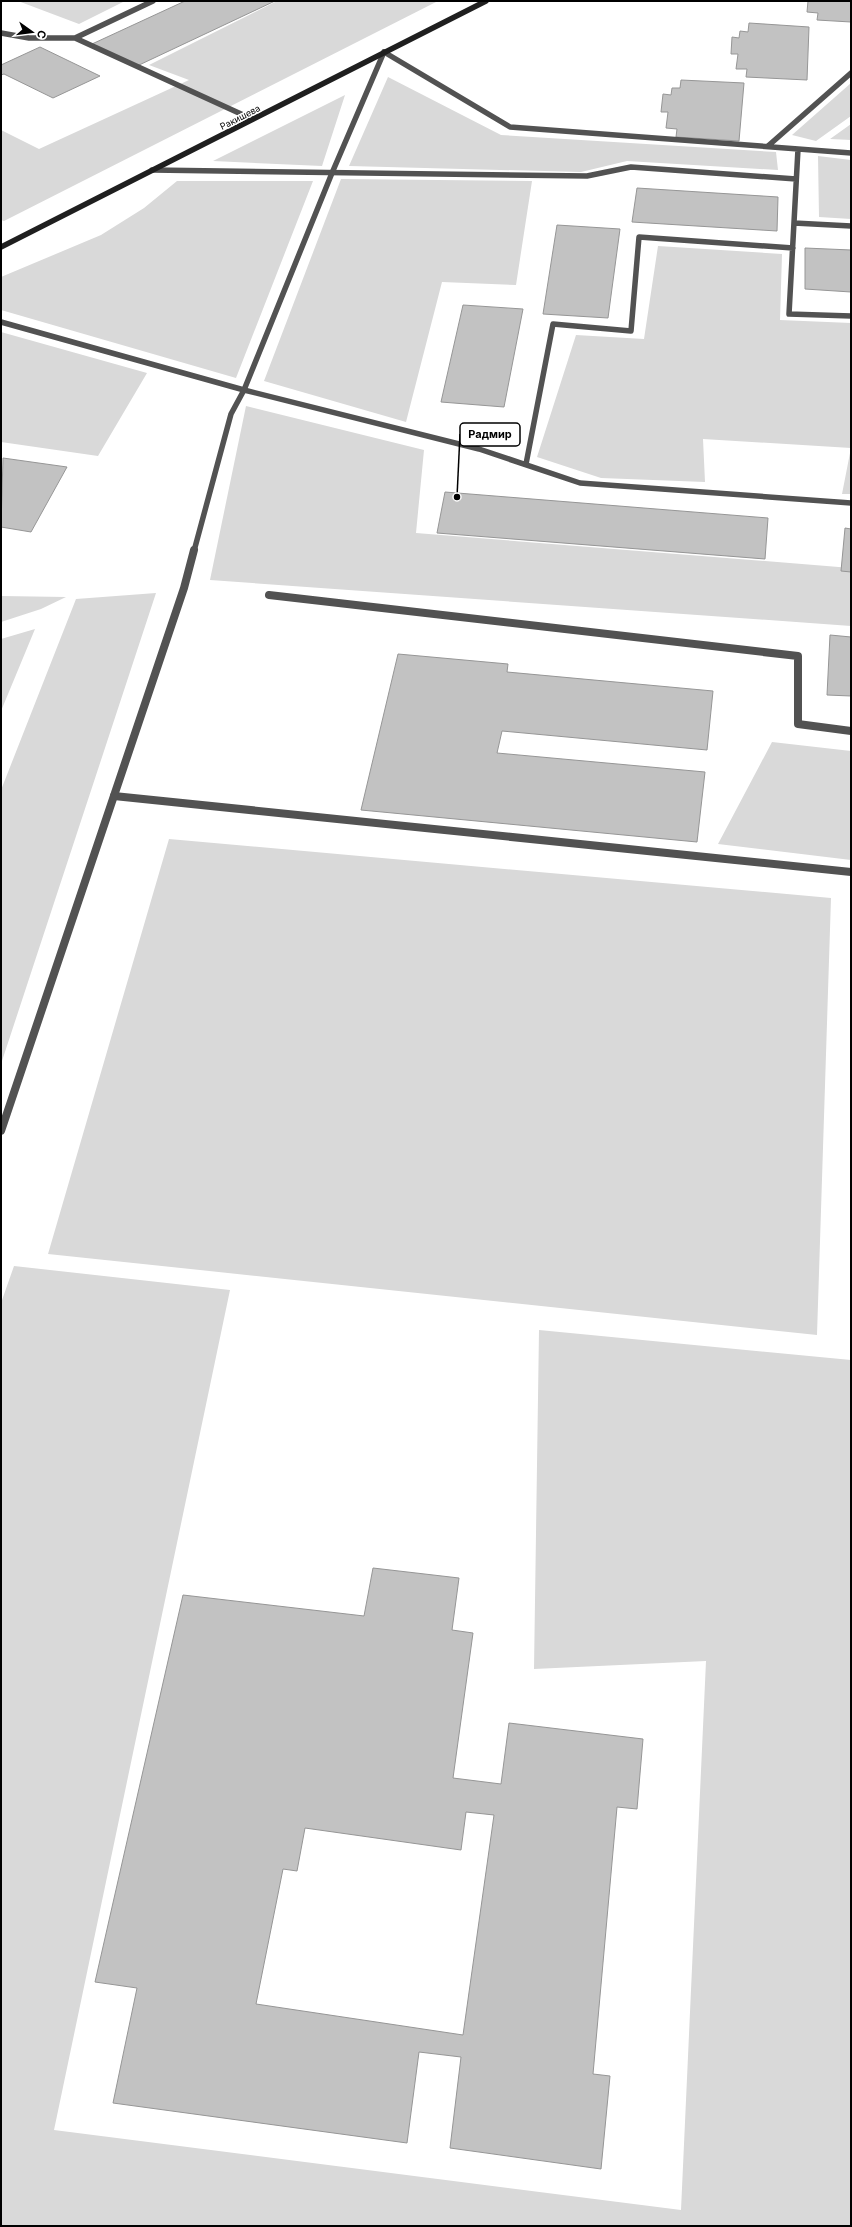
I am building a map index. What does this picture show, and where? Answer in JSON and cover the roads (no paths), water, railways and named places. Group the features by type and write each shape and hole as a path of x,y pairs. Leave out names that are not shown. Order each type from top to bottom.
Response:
{"street":[{"path":"75,38 153,1"},
{"name":"Ракишева","path":"1,247 486,1"},
{"path":"1,33 29,38 75,38 252,119"},
{"path":"1,1131 184,588 231,414 244,390 332,173 384,52 510,127 851,153"},
{"path":"768,146 851,73"},
{"path":"798,149 789,314 851,316"},
{"path":"152,170 588,176 630,167 796,179"},
{"path":"794,222 851,226"},
{"path":"526,464 552,324 631,331 640,237 793,248"},
{"path":"1,322 244,390 479,449 580,483 851,503"},
{"path":"270,595 798,656 798,724 851,731"},
{"path":"114,796 851,872"}],"place":[{"name":"Радмир","path":"457,497"}]}
